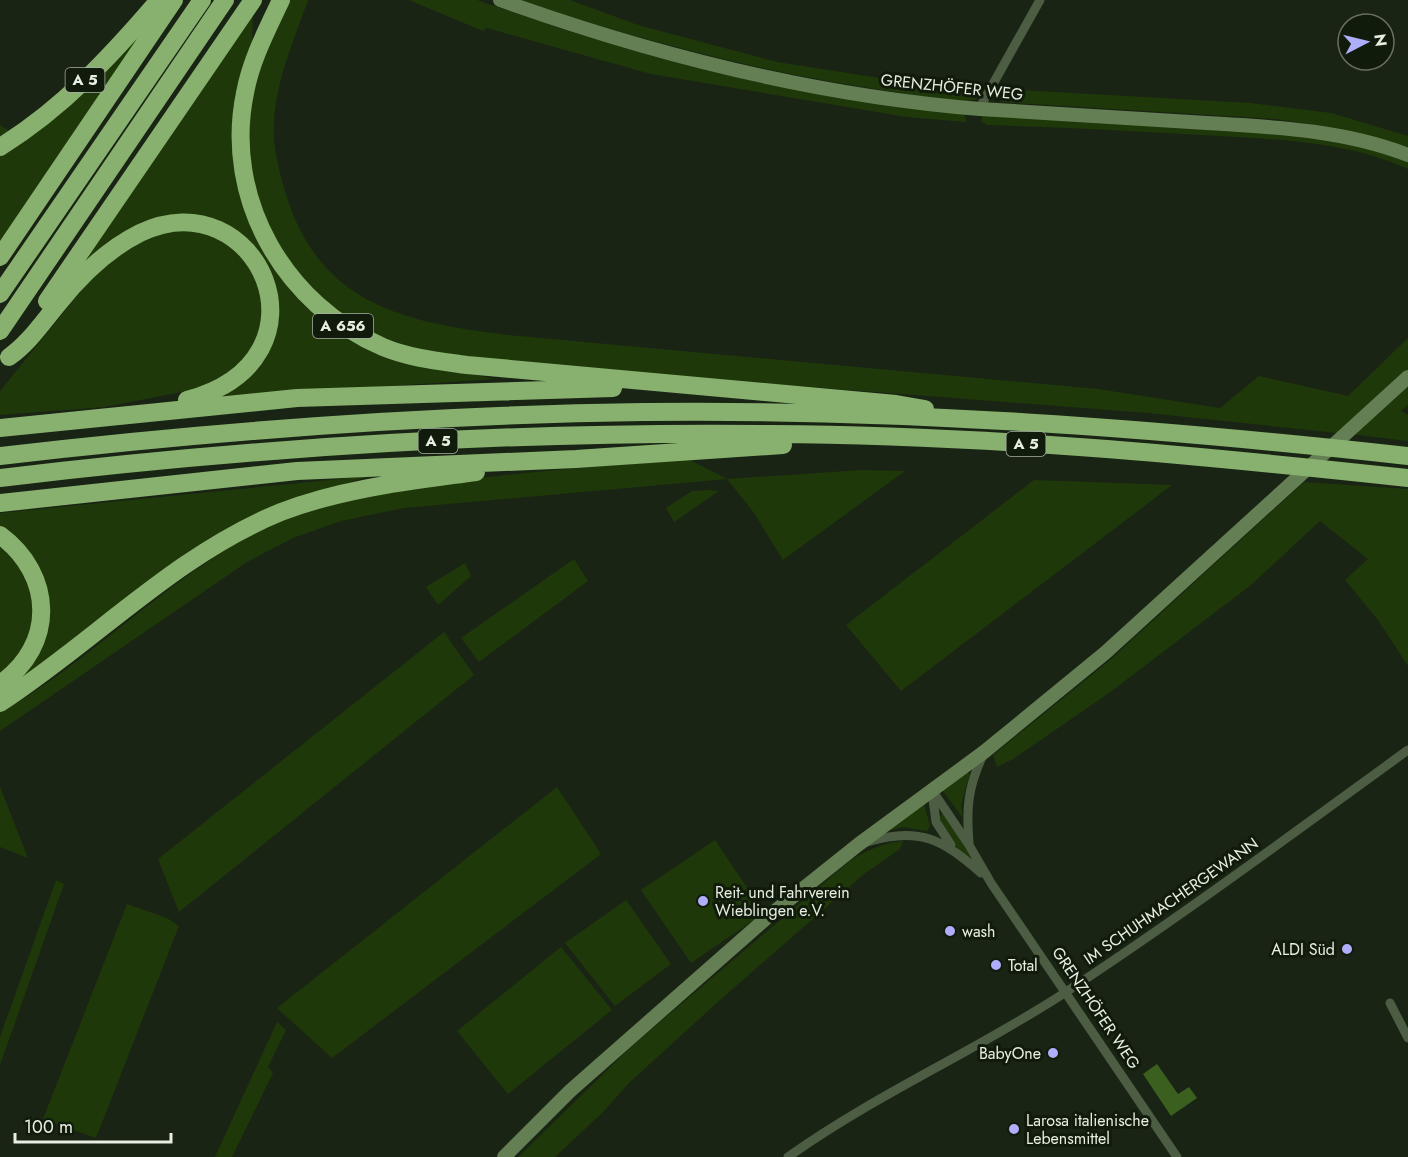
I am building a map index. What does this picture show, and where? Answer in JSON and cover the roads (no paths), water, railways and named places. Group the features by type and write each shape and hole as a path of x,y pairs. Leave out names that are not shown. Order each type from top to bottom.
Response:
{"highway":[{"name":"A 5","path":"0,147 53,110 115,49 159,0"},
{"path":"0,257 174,0"},
{"path":"0,294 202,0"},
{"path":"0,331 225,0"},
{"path":"4,364 253,0"},
{"name":"A 656","path":"281,0 255,58 244,93 240,133 242,169 259,227 272,250 308,298 331,319 384,348 418,357 467,365 714,387"},
{"path":"4,364 24,346 91,267 121,243 151,228 177,222 202,224 226,233 246,249 266,283 270,322 256,358 239,378 217,391 123,415"},
{"path":"0,428 297,398 535,388 714,387 896,404 986,420"},
{"name":"A 5","path":"0,456 164,437 317,425 644,412 986,420 1189,435 1408,456"},
{"name":"A 5","path":"0,478 168,458 476,438 644,434 878,437 1173,453 1408,478"},
{"name":"A 5","path":"0,503 297,471 576,459 772,445 839,444 878,437"},
{"name":"A 5","path":"0,703 44,675 161,582 197,557 233,535 282,512 389,484 576,459"},
{"path":"0,535 27,562 38,585 41,611 33,648 18,669 0,684"}],"main road":[{"name":"GRENZHÖFER WEG","path":"500,0 653,49 803,84 979,109 1291,128 1384,145 1408,155"},
{"path":"505,1157 570,1092 691,983 859,844 984,752 1105,653 1408,377"}],"street":[{"path":"979,109 1040,0"},
{"name":"IM SCHUHMACHERGEWANN","path":"789,1157 834,1126 1065,993 1192,907 1408,750"},
{"name":"GRENZHÖFER WEG","path":"969,845 969,792 984,752"},
{"name":"GRENZHÖFER WEG","path":"932,790 969,845 987,878 1177,1157"},
{"name":"GRENZHÖFER WEG","path":"932,790 936,822 954,849"},
{"name":"GRENZHÖFER WEG","path":"859,844 905,834 930,837 954,849 987,878"},
{"path":"1390,1003 1408,1038"}],"place":[{"name":"Reit- und Fahrverein Wieblingen e.V.","path":"703,901"},
{"name":"wash","path":"950,931"},
{"name":"ALDI Süd","path":"1347,949"},
{"name":"Total","path":"996,965"},
{"name":"BabyOne","path":"1053,1053"},
{"name":"Larosa italienische Lebensmittel","path":"1014,1129"}]}
